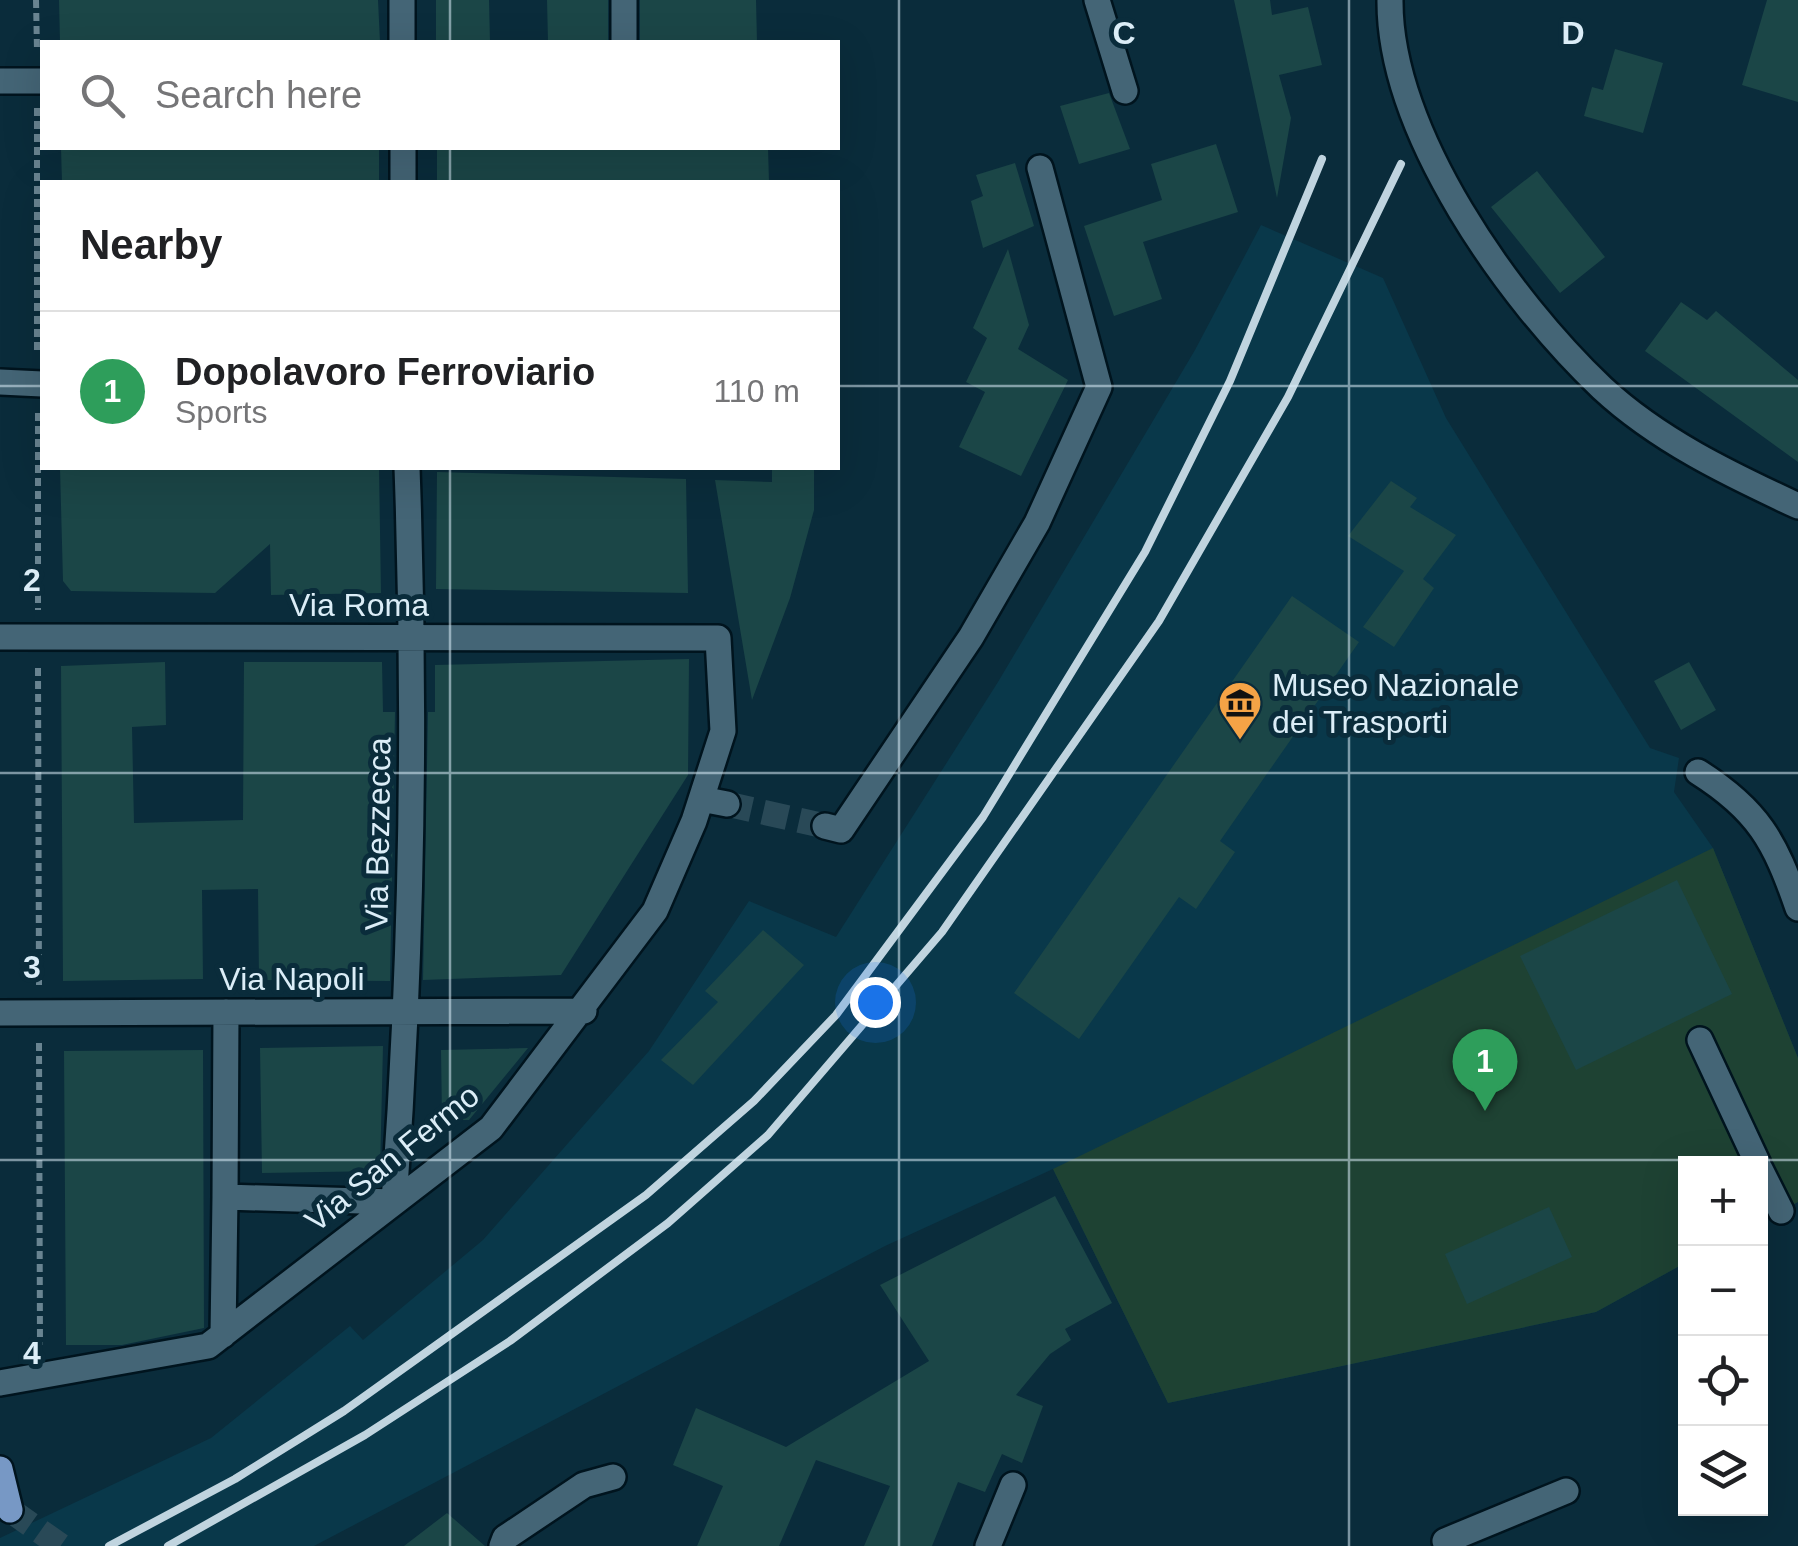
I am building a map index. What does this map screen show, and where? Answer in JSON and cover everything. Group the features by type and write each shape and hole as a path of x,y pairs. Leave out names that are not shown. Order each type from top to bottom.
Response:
{"main road":[{"path":"0,1469 5,1510"}],"street":[{"path":"402,0 402,40"},
{"path":"624,0 624,40"},
{"path":"1097,0 1125,91"},
{"path":"1390,0 1390,32 1408,96 1455,203 1509,281 1603,389 1711,466 1798,506"},
{"path":"0,81 40,81"},
{"path":"403,150 403,180"},
{"path":"825,826 841,830 972,637 1037,523 1099,386 1040,168"},
{"path":"0,382 40,384"},
{"name":"Via Bezzecca","path":"394,1202 408,1012 413,638 407,470"},
{"name":"Via Roma","path":"0,637 718,638"},
{"name":"Via San Fermo","path":"0,1383 208,1346 491,1128 584,1011 655,911 701,799 723,730 718,638"},
{"path":"1698,772 1739,798 1765,832 1798,908"},
{"path":"701,799 727,804"},
{"name":"Via Napoli","path":"0,1013 584,1011"},
{"path":"223,1335 226,1012"},
{"path":"1700,1040 1754,1156"},
{"path":"1768,1186 1780,1212"},
{"path":"225,1197 394,1202"},
{"path":"502,1546 505,1538 584,1485 613,1476"},
{"path":"988,1546 1013,1484"},
{"path":"1447,1546 1445,1541 1566,1492"}],"path":[{"path":"36,0 40,81 40,1376"}],"shaded area":[{"path":"1261,225 1383,278 1446,418 1650,748 1679,758 1674,792 1713,848 1798,1058 1798,1202 1768,1219 1768,1156 1678,1156 1678,1267 1596,1312 1168,1403 1053,1169 885,1246 314,1546 0,1546 0,1538 211,1438 350,1326 363,1340 483,1240 649,1051 749,901 836,937 998,682 1195,350"}],"green space":[{"path":"1713,848 1798,1058 1798,1202 1768,1218 1768,1156 1678,1156 1678,1267 1596,1312 1168,1403 1053,1169"}],"building":[{"path":"59,0 378,0 380,40 60,40"},
{"path":"436,0 489,0 490,40 436,40"},
{"path":"547,0 608,0 608,40 548,40"},
{"path":"640,0 756,0 757,40 640,40"},
{"path":"1234,0 1270,0 1272,15 1308,7 1322,65 1279,75 1291,118 1277,198"},
{"path":"1767,0 1798,0 1798,102 1742,85"},
{"path":"1615,49 1663,63 1643,133 1584,116 1592,87 1603,90"},
{"path":"1109,93 1130,149 1079,164 1060,106"},
{"path":"1216,144 1238,212 1143,242 1162,299 1114,316 1084,226 1162,200 1151,164"},
{"path":"61,150 379,150 379,180 62,180"},
{"path":"437,150 768,150 769,180 437,180"},
{"path":"1015,163 1034,226 983,248 971,201 983,196 976,175"},
{"path":"1537,171 1605,257 1560,293 1491,207"},
{"path":"1008,249 1029,325 1018,349 1068,380 1021,476 959,447 985,392 966,382 987,338 973,328"},
{"path":"1681,302 1707,320 1716,311 1798,380 1798,462 1645,351"},
{"path":"60,470 379,470 381,593 271,595 270,544 215,593 71,591 63,581"},
{"path":"772,470 814,470 814,510 790,598 752,700 715,480 772,482"},
{"path":"437,472 686,479 688,593 436,589"},
{"path":"1391,481 1417,498 1410,507 1456,535 1423,579 1434,588 1394,647 1363,627 1404,571 1348,536"},
{"name":"Museo Nazionale dei Trasporti","path":"1292,596 1359,642 1220,841 1235,852 1196,909 1179,897 1079,1039 1014,993"},
{"path":"689,659 688,775 561,975 423,980 428,712 435,712 435,665"},
{"path":"165,662 166,725 132,727 134,823 243,820 244,662 382,662 383,712 395,712 390,981 259,980 258,889 202,890 203,979 63,981 61,666"},
{"path":"1689,662 1716,710 1681,730 1654,681"},
{"path":"1677,880 1732,994 1576,1070 1520,956"},
{"path":"763,930 804,965 693,1085 661,1060 718,1002 705,991"},
{"path":"383,1046 380,1171 262,1173 260,1048"},
{"path":"528,1048 469,1120 442,1120 441,1050"},
{"path":"203,1050 204,1328 122,1345 66,1345 64,1051"},
{"path":"1055,1196 1112,1303 1065,1329 1071,1340 1050,1354 1016,1395 1043,1406 1022,1463 1002,1454 985,1492 958,1482 932,1546 864,1546 890,1486 816,1460 779,1546 697,1546 723,1486 673,1465 696,1408 786,1447 929,1361 880,1285"},
{"path":"1549,1207 1572,1257 1467,1304 1445,1254"},
{"path":"447,1513 485,1546 404,1546"}],"tunnel":[{"path":"727,804 825,826"},
{"path":"10,1510 61,1546"}],"railway":[{"path":"109,1546 235,1479 344,1411 646,1195 754,1101 836,1015 983,817 1145,552 1230,381 1322,159"},
{"path":"168,1546 365,1435 510,1341 668,1223 768,1135 942,932 1159,621 1288,397 1401,164"}],"place":[{"name":"Museo Nazionale dei Trasporti","path":"1240,741"},
{"name":"Dopolavoro Ferroviario","path":"1485,1111"}]}
